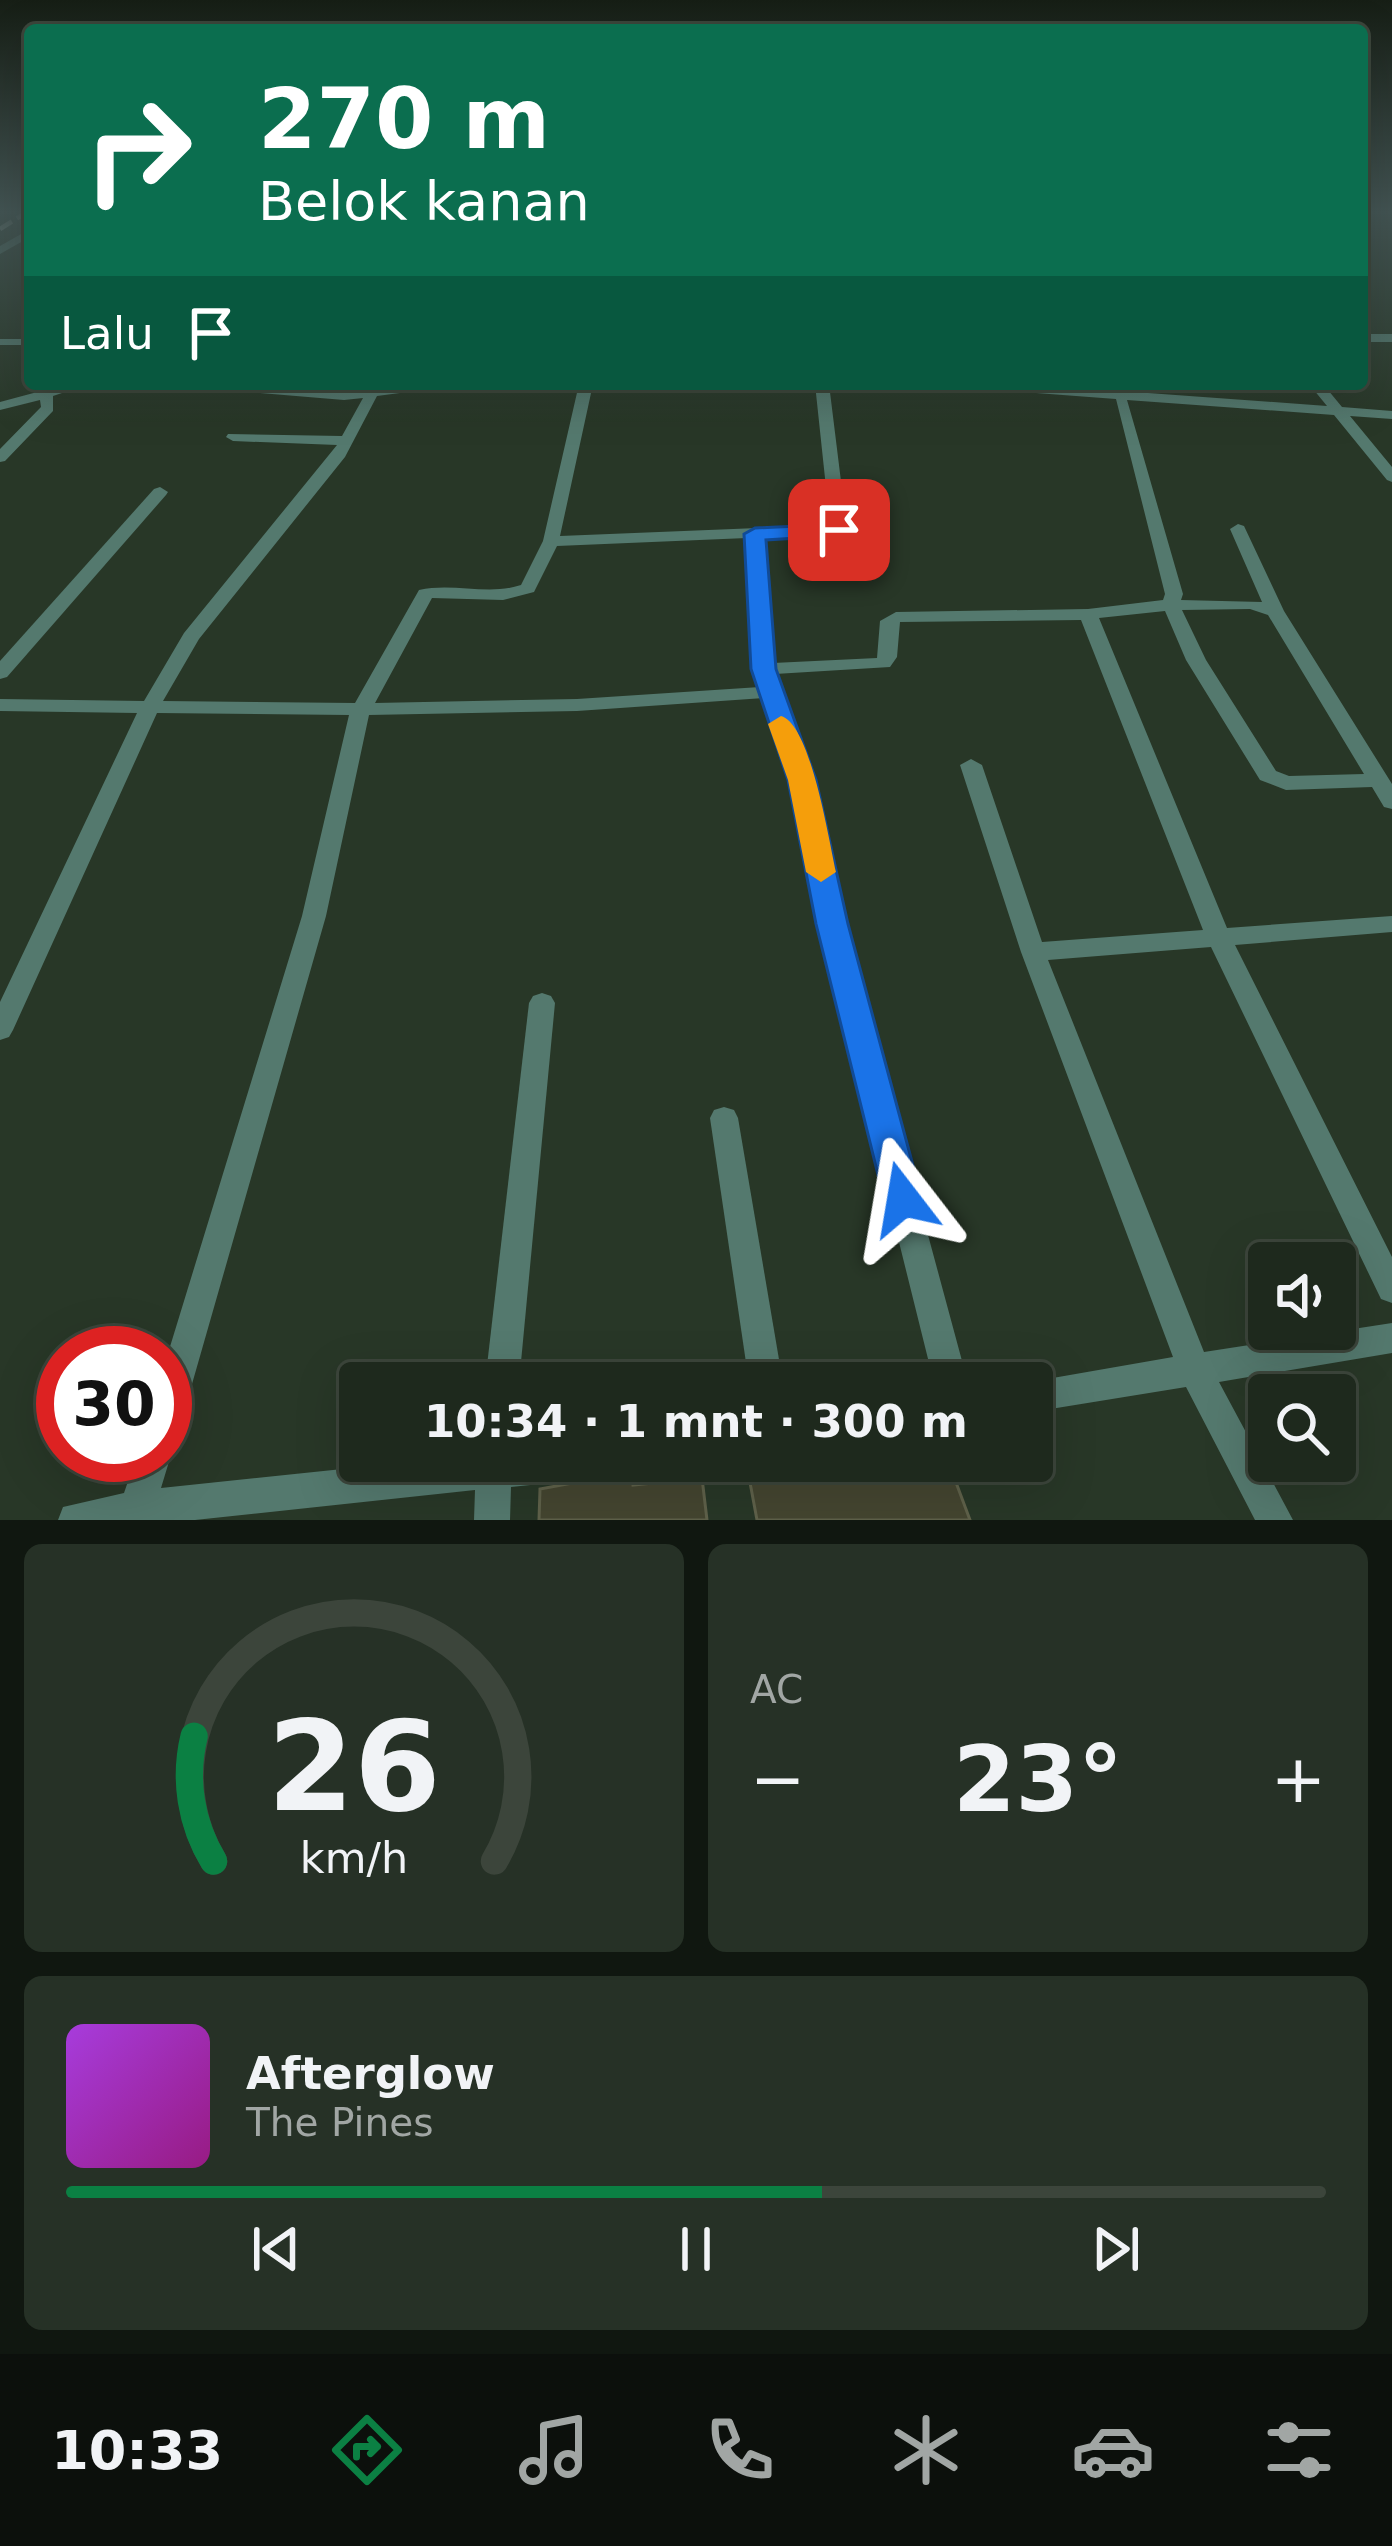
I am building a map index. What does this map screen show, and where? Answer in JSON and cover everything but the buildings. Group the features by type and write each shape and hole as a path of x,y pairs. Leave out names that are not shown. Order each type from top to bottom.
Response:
{"street":[{"path":"0,406 61,390"},
{"path":"298,390 371,395 393,390"},
{"path":"192,1328 314,916 360,712 418,599 440,589 500,596 521,592 550,541 585,390"},
{"path":"550,541 839,530 823,390"},
{"path":"1011,390 1342,417 1392,415"},
{"path":"1036,390 1342,417"},
{"path":"1321,390 1392,477"},
{"path":"0,458 43,414 44,395"},
{"path":"0,1030 150,707 235,578 349,441 371,395"},
{"path":"1121,401 1174,594 1171,605 1196,660 1268,775 1286,783 1374,780"},
{"path":"233,437 349,441"},
{"path":"0,673 160,492"},
{"path":"1238,529 1275,611 1374,780 1392,802"},
{"path":"755,534 764,669 802,780 832,924 946,1362"},
{"path":"764,669 883,663 888,657 889,621 896,616 1088,614 1171,605 1250,604 1275,611"},
{"path":"1088,614 1218,936 1392,1289"},
{"path":"0,705 360,712 618,705 770,692"},
{"path":"971,765 1033,952 1196,1371 1275,1520"},
{"path":"1033,952 1392,924"},
{"path":"504,1362 542,1003"},
{"path":"724,1118 763,1362"},
{"path":"1053,1393 1392,1338"},
{"path":"136,1514 146,1482"},
{"path":"76,1520 380,1482"},
{"path":"492,1520 493,1482"}],"slow traffic":[{"path":"781,724 802,780 821,872"}],"route":[{"path":"839,530 755,534 755,580 764,669 802,780 832,924 903,1199"}]}
